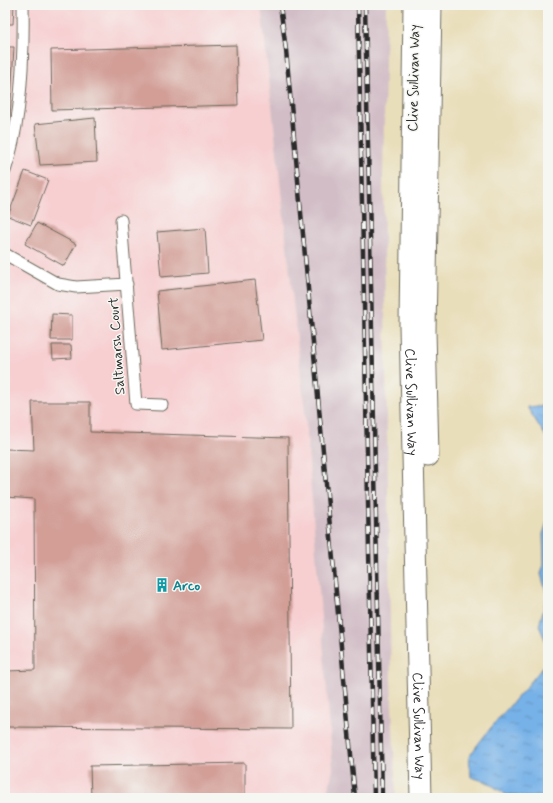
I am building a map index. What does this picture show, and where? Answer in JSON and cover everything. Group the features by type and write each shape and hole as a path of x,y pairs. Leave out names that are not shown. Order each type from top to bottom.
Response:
{"highway":[{"name":"Clive Sullivan Way","path":"414,5 410,325 421,798"},
{"name":"Clive Sullivan Way","path":"431,5 426,330 433,798"}],"street":[{"path":"5,171 21,80 23,5"},
{"name":"Saltmarsh Court","path":"121,220 136,404 162,405"},
{"name":"Saltmarsh Court","path":"5,254 58,284 76,287 127,284"}],"shaded area":[{"path":"5,5 261,5 305,412 333,769 327,798 5,798"},
{"path":"261,5 386,5 383,179 391,681 396,798 327,798 333,769 305,412"}],"water":[{"path":"548,405 548,440 527,407"},
{"path":"548,519 548,646 539,626 547,595 541,574 544,563 543,534"},
{"path":"548,660 548,798 514,798 508,796 487,782 471,777 469,757 478,744"}],"building":[{"path":"5,5 14,5 13,24 5,24"},
{"path":"236,45 238,105 52,110 51,50"},
{"path":"5,47 14,47 10,118 5,118"},
{"path":"95,118 97,162 40,165 35,124"},
{"path":"25,171 48,180 31,225 8,216"},
{"path":"37,223 76,244 64,266 25,244"},
{"path":"205,228 208,273 161,277 157,232"},
{"path":"255,280 262,340 162,350 157,291"},
{"path":"52,314 72,315 72,340 51,340"},
{"path":"52,345 71,345 72,358 53,359"},
{"name":"Arco","path":"32,402 90,402 90,432 288,438 291,729 5,727 7,671 35,670 34,499 5,497 5,449 34,450"},
{"path":"245,763 245,798 91,798 90,766"}],"railway":[{"path":"280,5 286,50 355,798"},
{"path":"358,5 374,798"},
{"path":"365,5 382,798"}],"place":[{"name":"Arco","path":"162,585"}]}
